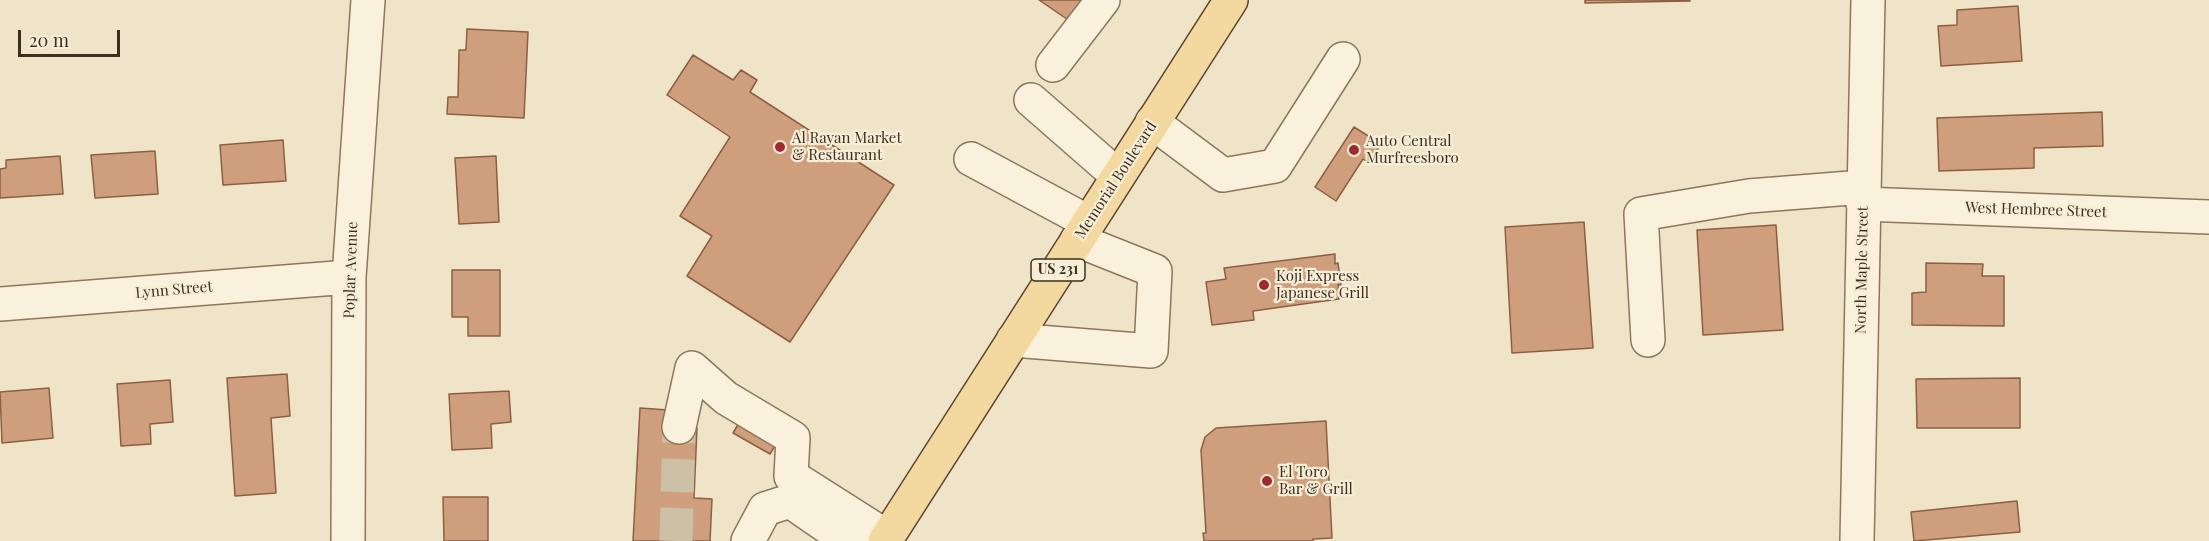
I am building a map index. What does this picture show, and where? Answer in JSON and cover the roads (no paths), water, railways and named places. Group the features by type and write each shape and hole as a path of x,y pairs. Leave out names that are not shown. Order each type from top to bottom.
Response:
{"main road":[{"name":"Memorial Boulevard","path":"886,539 1231,0"}],"street":[{"name":"Poplar Avenue","path":"348,541 349,277 368,0"},
{"path":"1053,65 1103,0"},
{"name":"North Maple Street","path":"1857,541 1868,0"},
{"path":"1152,123 1222,175 1275,166 1343,59"},
{"path":"1031,100 1118,176"},
{"path":"970,159 1083,231 1155,271 1150,351 1013,340"},
{"name":"West Hembree Street","path":"1648,340 1641,214 1749,196 1863,195 2209,217"},
{"name":"Lynn Street","path":"0,304 349,277"},
{"path":"679,427 692,368 726,398 793,438 790,476 886,539"},
{"path":"748,541 765,509 790,501 848,541"}],"tunnel":[{"path":"676,541 679,427"}],"place":[{"name":"Al Rayan Market & Restaurant","path":"780,147"},
{"name":"Auto Central Murfreesboro","path":"1354,150"},
{"name":"Koji Express Japanese Grill","path":"1264,285"},
{"name":"El Toro Bar & Grill","path":"1267,481"}]}
